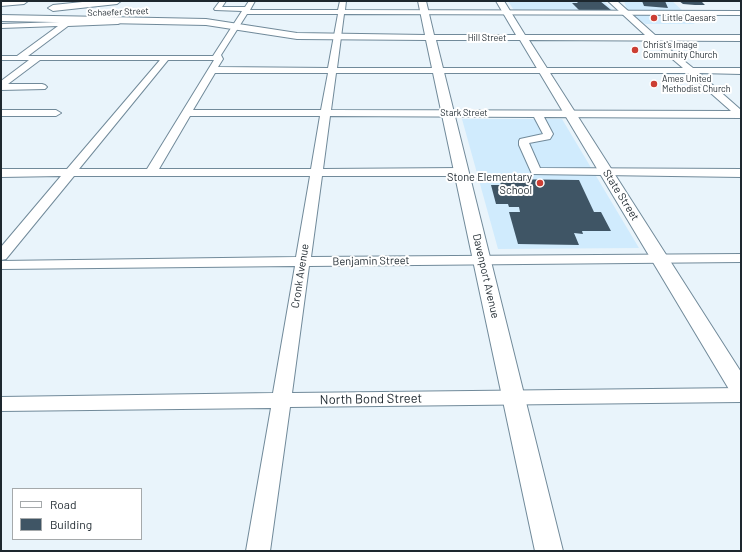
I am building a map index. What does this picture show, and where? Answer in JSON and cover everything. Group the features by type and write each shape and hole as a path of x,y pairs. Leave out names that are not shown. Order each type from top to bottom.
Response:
{"highway":[{"path":"1,3 24,1"},
{"path":"1,8 81,1"},
{"path":"1,12 112,2"},
{"path":"1,18 157,21"}],"main road":[{"name":"Davenport Avenue","path":"422,1 447,114 469,175 482,259 549,551"},
{"name":"State Street","path":"503,2 507,13 741,390"},
{"path":"613,3 653,38"},
{"name":"Schaefer Street","path":"157,21 194,21 235,27"},
{"name":"Hill Street","path":"235,27 297,36 336,38 741,38"}],"street":[{"path":"222,1 217,9 236,9 248,7 342,6 424,12 740,12"},
{"path":"613,3 673,8"},
{"name":"Cronk Avenue","path":"258,551 303,262 324,113 342,6"},
{"path":"151,172 219,59 217,58 217,55 248,7"},
{"path":"729,7 740,12"},
{"name":"Schaefer Street","path":"1,26 157,21"},
{"path":"19,58 66,24"},
{"path":"653,38 741,114"},
{"path":"1,58 217,58"},
{"path":"1,86 38,58"},
{"path":"1,256 166,58"},
{"path":"57,66 64,59"},
{"path":"212,70 741,71"},
{"path":"1,86 42,87"},
{"path":"1,113 56,113"},
{"name":"Stark Street","path":"187,113 741,114"},
{"path":"537,114 548,134 546,137 524,141 524,146 536,172 741,173"},
{"path":"1,173 316,172 469,175"},
{"name":"Benjamin Street","path":"1,266 482,259 741,258"},
{"name":"North Bond Street","path":"1,404 281,401 514,396 741,395"}],"path":[{"path":"469,175 493,178 500,176 529,176"}],"shaded area":[{"path":"508,1 604,1 615,12 515,12"},
{"path":"624,1 672,1 682,10 627,10"},
{"path":"633,15 682,15 695,24 645,24"},
{"name":"Stone Elementary School","path":"462,119 562,119 639,248 498,249"}],"building":[{"path":"576,1 600,1 611,10 579,10 572,3 578,3"},
{"path":"642,1 665,1 668,8 644,6"},
{"path":"679,1 712,2 702,2 705,5 695,5 683,4"},
{"path":"499,179 579,180 594,212 601,212 611,231 582,231 583,234 574,233 579,245 518,244 509,212 520,212 519,207 509,207 508,204 496,204 491,185 501,185"}],"place":[{"name":"Little Caesars","path":"654,18"},
{"name":"Christ's Image Community Church","path":"635,50"},
{"name":"Ames United Methodist Church","path":"654,84"},
{"name":"Stone Elementary School","path":"540,183"}]}
